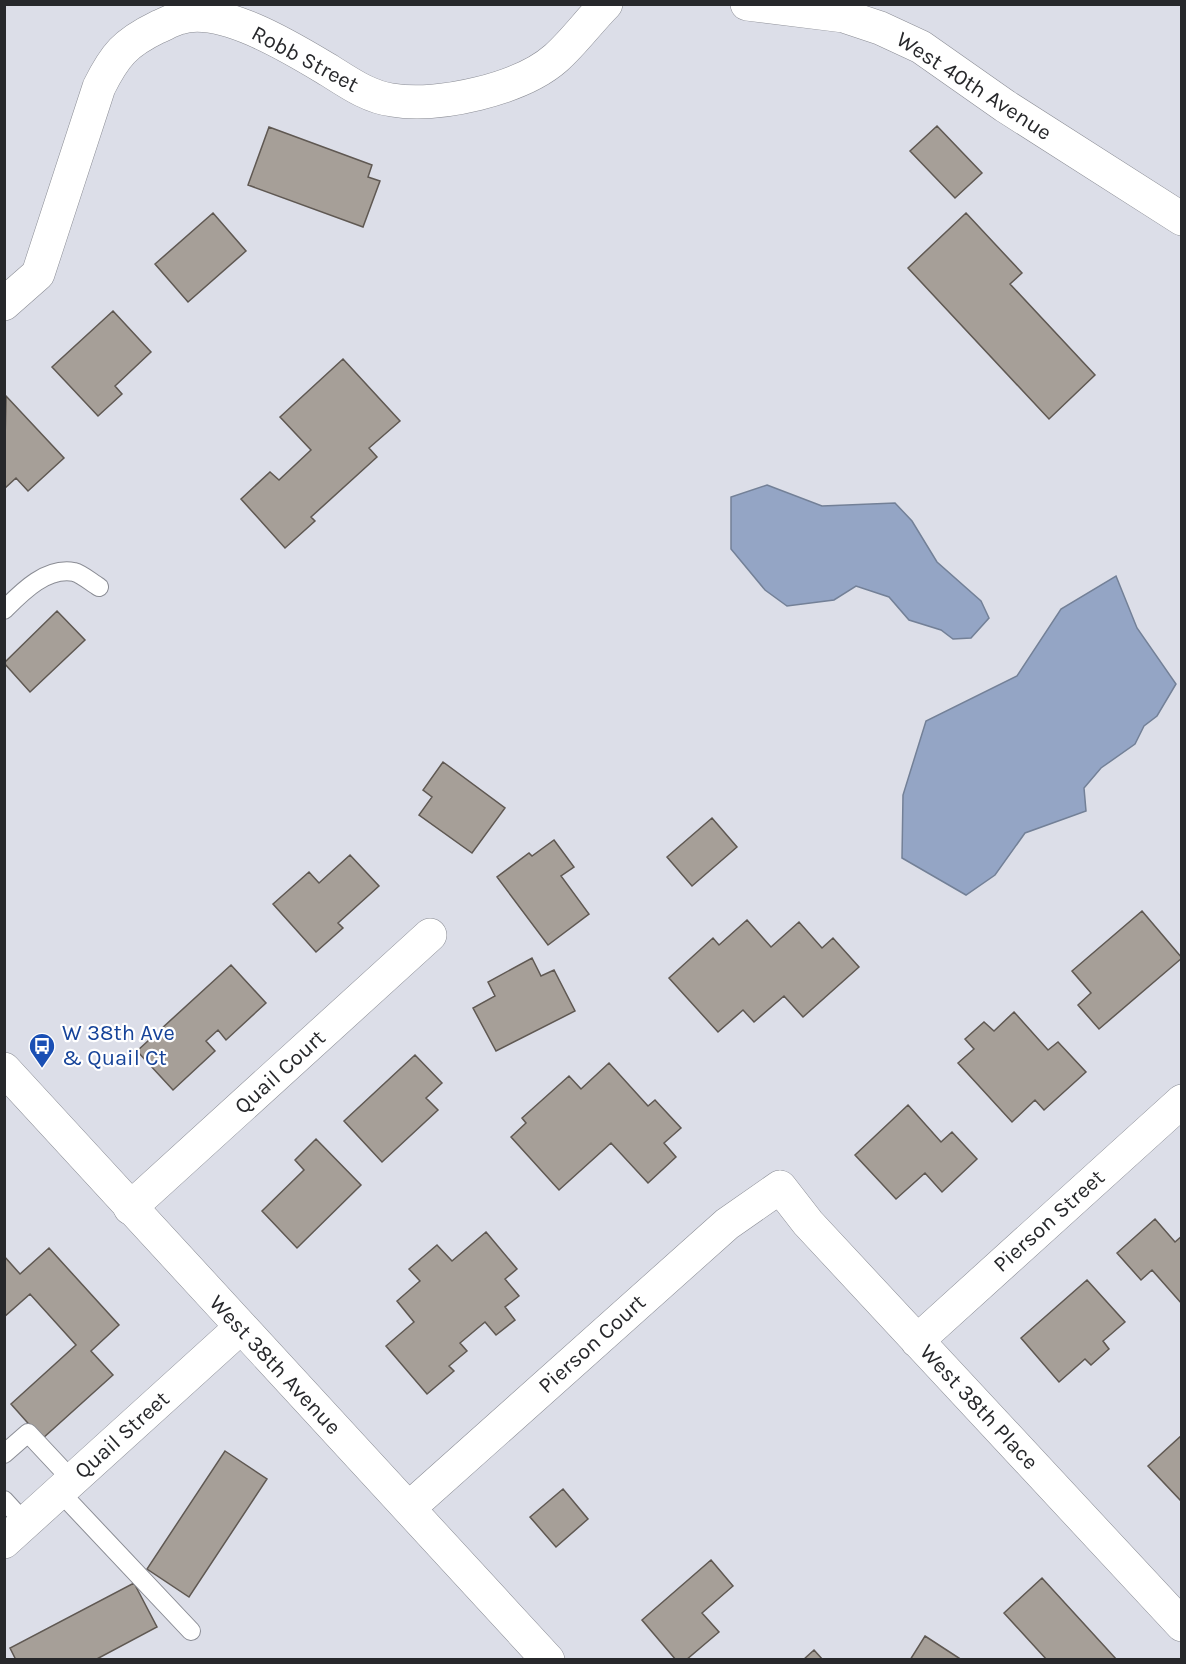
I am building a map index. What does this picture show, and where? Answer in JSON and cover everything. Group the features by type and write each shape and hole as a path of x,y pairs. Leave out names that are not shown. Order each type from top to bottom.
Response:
{"street":[{"name":"Robb Street","path":"4,304 38,274 99,87 109,67 129,42 151,31 180,17 219,20 242,25 285,44 362,90 392,101 433,100 474,97 519,79 555,59 606,4"},
{"name":"West 40th Avenue","path":"747,4 844,16 880,28 921,47 1005,105 1182,219"},
{"name":"Quail Court","path":"130,1208 430,935"},
{"name":"West 38th Avenue","path":"4,1070 548,1659"},
{"name":"Pierson Street","path":"917,1341 1182,1101"},
{"name":"West 38th Place","path":"780,1176 808,1223 1182,1625"},
{"name":"Pierson Court","path":"409,1508 780,1176"},
{"name":"Quail Street","path":"11,1522 66,1486 240,1328"}],"lane":[{"path":"4,610 30,585 51,575 74,572 99,587"},
{"path":"4,1454 28,1433 66,1486 191,1631"}],"water":[{"path":"767,485 822,506 895,503 912,521 937,562 981,601 989,618 971,638 953,639 941,630 909,620 889,597 856,586 834,600 787,606 765,590 731,549 731,497"},
{"path":"1116,576 1137,628 1176,684 1157,716 1144,726 1135,744 1101,768 1084,788 1086,811 1025,833 995,875 966,895 902,858 903,795 926,721 1017,676 1061,609"}],"building":[{"path":"937,126 982,173 955,198 910,151"},
{"path":"269,127 372,165 368,177 380,181 363,227 248,185"},
{"path":"213,213 246,251 188,302 155,264"},
{"path":"966,213 1022,273 1010,284 1095,375 1049,419 908,268"},
{"path":"113,311 151,352 115,386 122,394 98,416 52,367"},
{"path":"343,359 400,421 369,448 377,457 311,517 315,521 285,548 241,499 270,472 279,480 311,450 280,417"},
{"path":"6,396 64,458 28,491 16,478 4,489"},
{"path":"57,611 85,640 30,692 4,663"},
{"path":"443,762 505,808 472,853 419,815 432,797 423,790"},
{"path":"712,818 737,847 692,886 667,857"},
{"path":"554,840 574,867 561,876 589,914 548,945 497,877 529,853 532,856"},
{"path":"350,855 379,886 338,923 343,928 316,952 273,904 309,872 319,883"},
{"path":"1142,911 1182,958 1099,1029 1078,1005 1091,993 1072,971"},
{"path":"747,920 771,947 799,922 822,948 833,938 859,967 803,1017 784,996 754,1022 743,1010 718,1032 669,978 713,938 719,945"},
{"path":"532,958 541,976 554,970 575,1011 496,1051 473,1008 495,996 488,982"},
{"path":"231,965 266,1003 226,1040 218,1030 206,1041 215,1051 173,1090 137,1051"},
{"path":"1014,1012 1048,1050 1058,1042 1086,1072 1044,1110 1035,1100 1012,1122 958,1063 974,1049 965,1039 984,1022 994,1031"},
{"path":"415,1055 442,1083 426,1098 438,1110 382,1162 344,1121"},
{"path":"609,1063 648,1106 655,1100 681,1128 664,1143 676,1157 648,1183 611,1143 559,1190 511,1137 526,1123 522,1118 569,1076 581,1089"},
{"path":"908,1105 941,1142 952,1132 977,1159 942,1192 925,1173 896,1199 855,1155"},
{"path":"316,1139 361,1185 297,1248 262,1211 304,1170 295,1160"},
{"path":"1155,1219 1175,1242 1182,1236 1182,1304 1152,1270 1141,1280 1117,1253"},
{"path":"486,1232 517,1269 505,1279 519,1296 505,1307 515,1320 496,1335 485,1322 460,1343 467,1351 449,1366 454,1371 427,1394 386,1346 414,1322 397,1301 420,1281 409,1269 437,1245 452,1261"},
{"path":"49,1248 119,1325 91,1351 113,1375 42,1439 11,1404 76,1345 30,1294 4,1317 4,1256 20,1274"},
{"path":"1087,1280 1125,1322 1103,1341 1109,1349 1091,1365 1085,1359 1059,1382 1021,1338"},
{"path":"1182,1435 1182,1502 1148,1466"},
{"path":"225,1451 267,1479 189,1597 147,1569"},
{"path":"563,1489 588,1519 556,1547 530,1517"},
{"path":"711,1560 733,1586 702,1613 719,1632 686,1660 676,1660 642,1620"},
{"path":"1042,1578 1117,1660 1047,1660 1004,1613"},
{"path":"134,1583 157,1627 95,1660 16,1660 10,1648"},
{"path":"925,1636 962,1660 910,1660"},
{"path":"814,1650 823,1660 803,1660"}],"place":[{"name":"W 38th Ave & Quail Ct","path":"42,1069"}]}
